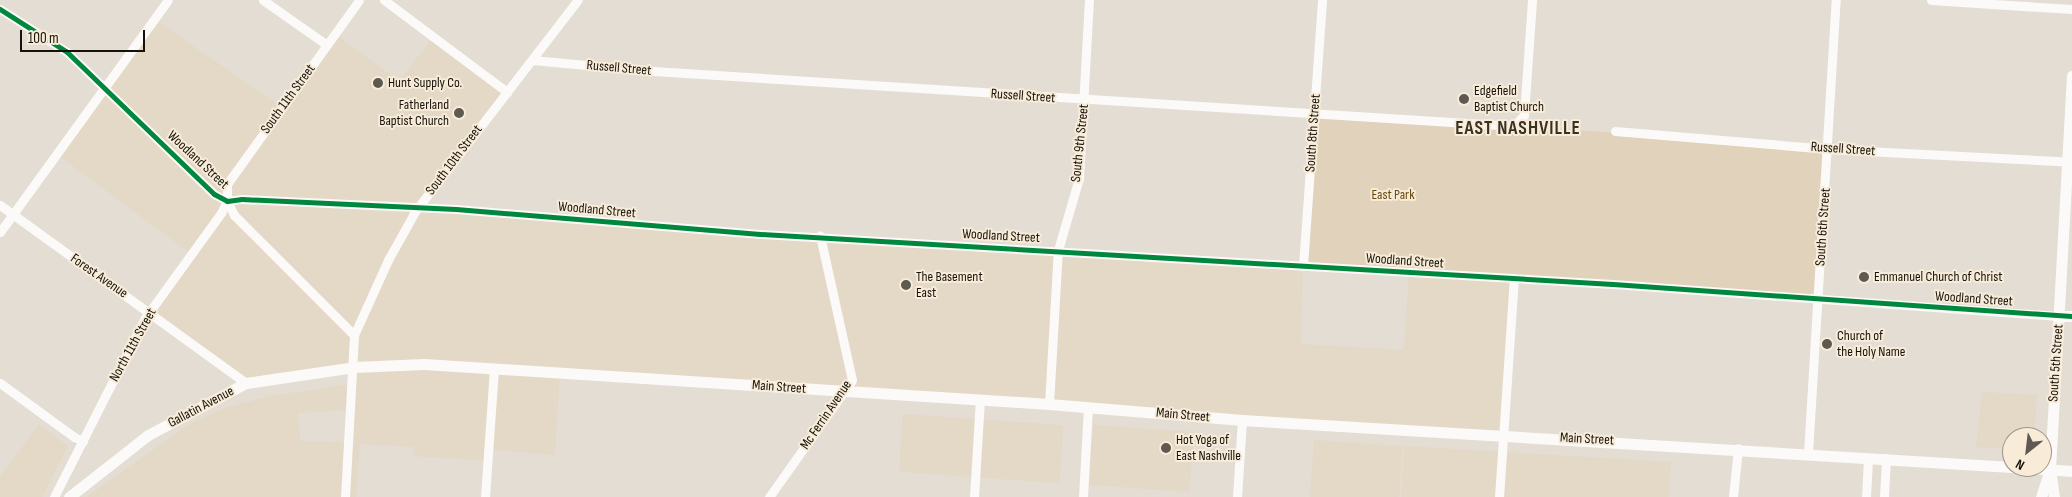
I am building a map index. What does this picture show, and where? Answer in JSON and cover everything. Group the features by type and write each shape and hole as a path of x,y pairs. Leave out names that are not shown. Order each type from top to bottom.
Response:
{"main road":[{"name":"South 5th Street","path":"2052,436 2069,162 2072,76"},
{"name":"Woodland Street","path":"2059,316 2072,316"},
{"name":"Main Street","path":"354,367 424,364 494,368 1049,404 1242,420 1738,448 2002,466"},
{"name":"Gallatin Avenue","path":"69,497 148,435 246,383 354,367"},
{"path":"2052,470 2072,471"},
{"path":"2041,497 2048,477"},
{"path":"2051,477 2054,497"}],"street":[{"path":"0,232 168,0"},
{"path":"263,0 327,46"},
{"name":"South 11th Street","path":"226,201 227,184 359,0"},
{"path":"384,0 507,92"},
{"name":"South 10th Street","path":"354,335 404,227 578,0"},
{"name":"South 9th Street","path":"1049,404 1058,250 1079,178 1085,100 1089,0"},
{"name":"South 8th Street","path":"1303,266 1316,112 1322,0"},
{"name":"Russell Street","path":"532,60 1085,100 1316,112 1514,126 1524,115 1532,0"},
{"name":"South 6th Street","path":"1808,453 1836,0"},
{"path":"1931,0 2072,9"},
{"name":"Woodland Street","path":"0,9 67,52 106,87 214,194 226,201 242,199 416,210 456,209 760,234 1058,250 2059,316"},
{"name":"Russell Street","path":"1615,131 1828,149 2069,162"},
{"path":"226,201 234,215 354,335 354,367 345,497"},
{"name":"North 11th Street","path":"54,497 150,312 221,213 226,201"},
{"name":"Forest Avenue","path":"0,204 246,383"},
{"name":"Mc Ferrin Avenue","path":"769,497 852,380 820,236"},
{"path":"1499,497 1514,279"},
{"path":"485,497 494,368"},
{"path":"0,383 74,437 84,441"},
{"path":"974,497 980,400"},
{"path":"1083,497 1088,407"},
{"path":"1237,497 1242,420"},
{"path":"1734,497 1738,448"},
{"path":"1866,497 1868,458"},
{"path":"1884,497 1886,458"}],"shaded area":[{"path":"154,19 282,107 335,34 399,81 434,36 507,92 416,209 760,234 1303,266 1301,344 1404,350 1409,272 1514,279 1503,435 560,372 555,455 489,449 488,461 413,456 414,447 360,444 356,497 87,497 186,426 225,408 270,396 352,384 354,367 246,383 150,312 191,254 58,155","holes":["350,410 349,439 358,443 300,441 298,413"]},
{"path":"1982,392 2037,395 2035,427 2002,427 2002,448 1976,447"},
{"path":"903,414 1064,425 1060,483 899,472"},
{"path":"39,425 68,446 42,497 0,497 0,476"},
{"path":"1093,425 1194,432 1190,492 1089,485"},
{"path":"1314,440 1403,446 1399,497 1310,497"},
{"path":"1404,446 1671,462 1669,497 1401,497"}],"green space":[{"name":"East Park","path":"1316,112 1828,148 1817,302 1305,267"}],"cycle path":[{"path":"0,9 67,52 214,194 227,201 242,199 456,209 760,234 1613,284 2072,316"}],"place":[{"name":"Hunt Supply Co.","path":"378,83"},
{"name":"Edgefield Baptist Church","path":"1464,99"},
{"name":"Fatherland Baptist Church","path":"459,113"},
{"name":"Emmanuel Church of Christ","path":"1864,277"},
{"name":"The Basement East","path":"906,285"},
{"name":"Church of the Holy Name","path":"1827,344"},
{"name":"Hot Yoga of East Nashville","path":"1166,448"}],"district":[{"name":"EAST NASHVILLE","path":"1518,129"}]}
